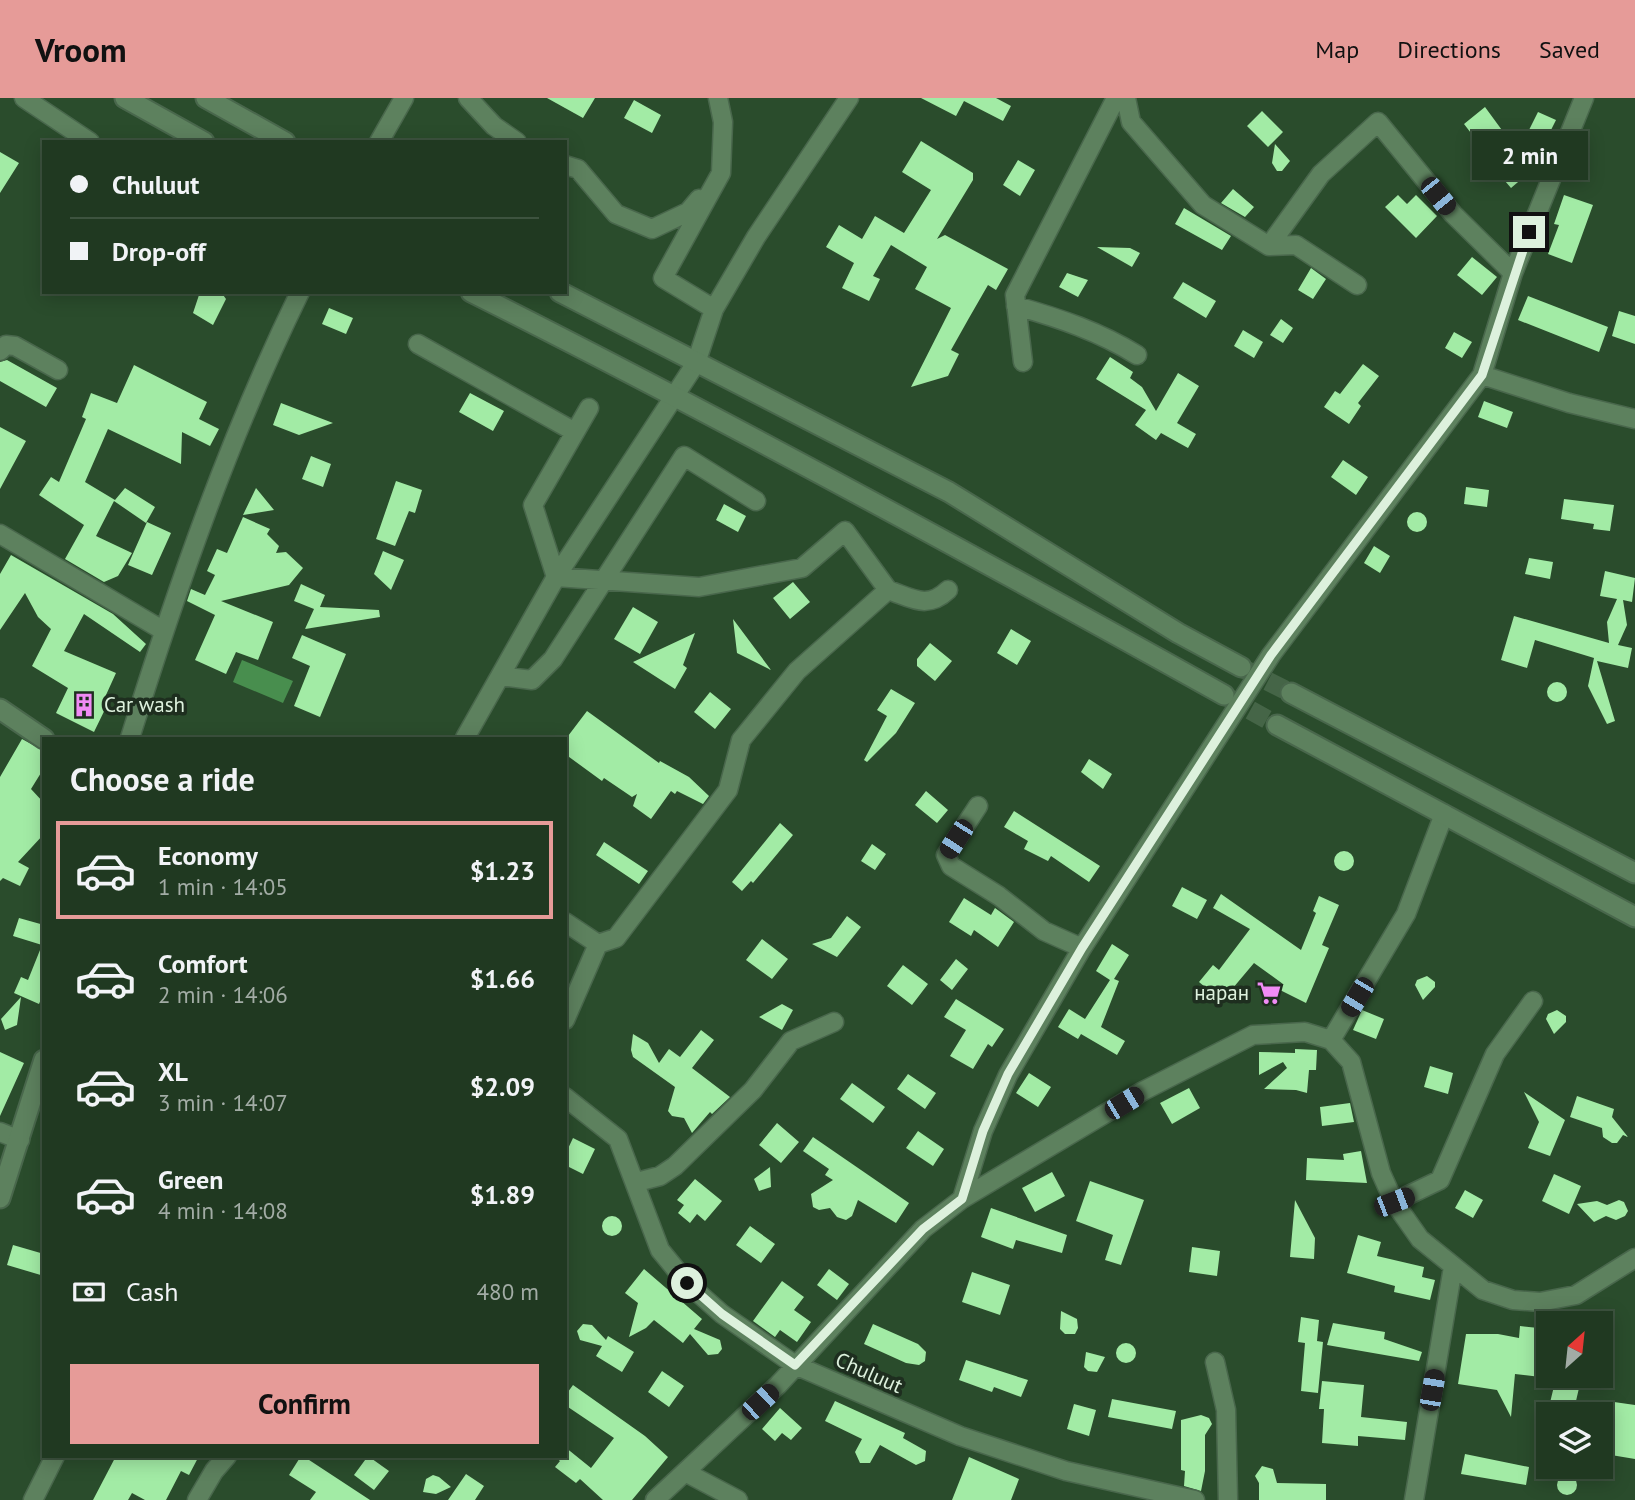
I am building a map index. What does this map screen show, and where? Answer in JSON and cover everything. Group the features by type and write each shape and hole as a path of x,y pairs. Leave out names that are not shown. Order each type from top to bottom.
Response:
{"main road":[{"path":"125,98 200,140"},
{"path":"206,98 281,140"},
{"path":"475,294 677,395 930,531 1224,695"},
{"path":"564,294 949,492 1178,633 1241,667"},
{"path":"1291,694 1635,873"},
{"path":"0,709 42,738"},
{"path":"1276,725 1635,917"},
{"path":"0,1198 42,1067"}],"street":[{"path":"24,98 87,140"},
{"path":"380,140 404,98"},
{"path":"468,98 494,126 514,140"},
{"path":"714,309 663,278 721,173 723,122 718,98"},
{"path":"466,737 556,577 696,363 714,309 756,237 849,98"},
{"path":"1023,362 1015,295 1116,98"},
{"path":"1126,98 1131,122 1203,205 1269,246 1297,245 1357,285"},
{"path":"962,1199 983,1131 1008,1074 1082,948 1271,655 1482,375 1513,273 1584,98"},
{"path":"1269,246 1321,174 1378,121 1453,215 1513,273"},
{"path":"567,166 578,169 616,214 652,229 688,212 721,173"},
{"path":"130,737 164,631 265,364 299,294"},
{"path":"1016,306 1092,332 1137,355"},
{"path":"418,344 575,432"},
{"path":"0,351 6,345 15,346 58,370"},
{"path":"1482,375 1569,403 1635,419"},
{"path":"556,577 533,505 589,408"},
{"path":"500,676 532,680 553,659 684,456 756,501"},
{"path":"556,577 699,587 802,568 845,531 888,590 924,602 937,601 948,590"},
{"path":"0,534 164,631"},
{"path":"567,1015 598,944 616,938 728,790 741,740 797,671 888,590"},
{"path":"978,806 946,855 951,866 999,896 1045,931 1082,948"},
{"path":"1331,1040 1406,914 1444,814"},
{"path":"567,923 598,944"},
{"path":"1394,1202 1440,1180 1495,1054 1534,1001"},
{"path":"637,1182 660,1176 675,1166 753,1090 791,1041 834,1022"},
{"path":"655,1500 778,1385 923,1229 962,1199 1143,1091 1253,1035 1305,1031 1331,1040 1351,1062 1381,1173 1394,1202 1420,1239 1483,1290 1513,1300 1541,1303 1576,1295 1635,1258"},
{"name":"Chuluut","path":"567,1099 618,1139 637,1182 660,1250 687,1283 722,1314 795,1365 960,1436 1066,1471 1195,1500"},
{"path":"0,1132 20,1140"},
{"path":"1414,1500 1452,1267"},
{"path":"1215,1362 1226,1410 1228,1500"},
{"path":"33,1500 53,1458"},
{"path":"197,1500 225,1458"},
{"path":"685,1472 738,1500"}],"green space":[{"path":"242,660 293,681 283,703 233,682"}],"building":[{"path":"547,98 595,98 583,118"},
{"path":"921,98 996,98 1011,106 1003,121 964,101 956,116"},
{"path":"634,100 661,115 652,133 624,118"},
{"path":"1485,107 1518,152 1538,112 1556,120 1530,172 1511,188 1470,140 1474,137 1464,124"},
{"path":"1262,111 1283,132 1268,147 1247,126"},
{"path":"921,141 973,173 973,180 937,239 945,235 1008,269 996,290 988,285 951,350 959,354 948,376 911,387 951,308 915,289 927,267 891,245 873,276 880,279 869,301 842,288 854,263 826,247 839,225 862,239 875,216 904,233 931,190 902,172"},
{"path":"1275,144 1290,161 1282,171 1277,171 1272,163"},
{"path":"0,152 19,163 0,193"},
{"path":"1018,160 1035,170 1020,196 1003,185"},
{"path":"1233,189 1254,207 1245,217 1221,203"},
{"path":"1398,195 1407,204 1416,195 1437,216 1416,238 1385,207"},
{"path":"1564,195 1593,205 1572,263 1548,254 1559,225 1554,224"},
{"path":"1184,208 1231,236 1222,250 1175,224"},
{"path":"1097,247 1130,248 1140,253 1132,267"},
{"path":"1472,257 1497,277 1482,295 1457,275"},
{"path":"1311,268 1326,279 1313,299 1298,290"},
{"path":"1067,273 1088,280 1078,297 1059,287"},
{"path":"1183,282 1216,301 1206,318 1173,298"},
{"path":"199,294 222,294 226,299 213,325 193,313"},
{"path":"1528,296 1608,327 1599,352 1518,320"},
{"path":"329,308 353,318 346,334 322,324"},
{"path":"1619,311 1635,316 1635,344 1612,336"},
{"path":"1281,319 1293,328 1283,343 1270,335"},
{"path":"1243,330 1263,342 1254,358 1234,346"},
{"path":"1454,332 1472,342 1462,358 1445,348"},
{"path":"1110,357 1133,372 1130,378 1142,387 1156,411 1178,373 1199,386 1177,423 1196,434 1188,448 1161,433 1156,440 1135,425 1146,410 1096,379"},
{"path":"7,360 57,388 46,407 0,381 0,362"},
{"path":"1363,364 1379,376 1358,403 1361,406 1349,424 1324,407 1335,391 1340,394"},
{"path":"134,365 207,402 199,419 219,429 210,446 182,432 181,464 108,429 85,482 115,500 125,488 155,507 146,523 114,501 96,536 132,553 118,576 104,582 65,559 84,525 39,495 51,477 59,482 86,419 82,417 91,393 117,403"},
{"path":"470,393 504,411 493,431 459,412"},
{"path":"1484,401 1513,412 1507,428 1478,417"},
{"path":"281,403 333,423 299,435 273,425"},
{"path":"0,427 26,441 0,489"},
{"path":"311,456 331,464 323,487 302,479"},
{"path":"1343,460 1368,477 1356,495 1331,477"},
{"path":"396,481 422,490 415,513 409,511 395,546 376,539"},
{"path":"1466,487 1489,490 1487,507 1464,504"},
{"path":"256,488 274,510 243,515"},
{"path":"1564,499 1614,505 1610,531 1593,529 1594,524 1561,519"},
{"path":"724,504 746,516 738,532 716,520"},
{"path":"1417,512 1424,515 1427,522 1424,529 1417,532 1410,529 1407,522 1410,515"},
{"path":"243,517 270,529 267,534 279,546 276,553 286,552 303,568 289,585 221,601 273,622 258,660 236,652 226,674 195,660 215,615 187,601 191,589 205,595 215,575 207,571 217,549 227,553"},
{"path":"147,522 171,533 152,575 128,565"},
{"path":"1374,546 1390,556 1380,573 1364,563"},
{"path":"383,551 404,560 391,590 374,574"},
{"path":"11,555 113,614 146,644 140,652 84,614 64,651 116,673 106,695 111,697 94,732 56,713 68,688 32,666 51,629 38,617 25,593 0,630 0,574"},
{"path":"1529,558 1553,562 1550,579 1525,574"},
{"path":"1605,571 1635,578 1632,602 1623,600 1627,625 1618,645 1632,648 1628,668 1597,661 1615,721 1607,724 1588,686 1594,658 1535,640 1527,668 1501,660 1514,616 1609,643 1607,622 1617,599 1600,596"},
{"path":"793,582 810,602 790,619 773,598"},
{"path":"301,584 325,595 320,607 379,610 380,617 305,629 314,609 294,601"},
{"path":"633,607 658,622 640,654 614,639"},
{"path":"733,619 771,670 737,653"},
{"path":"1011,629 1031,641 1017,665 997,653"},
{"path":"695,633 683,665 687,668 675,689 633,662"},
{"path":"302,635 346,654 320,717 294,706 310,666 292,658"},
{"path":"930,643 952,661 935,681 917,666 917,659"},
{"path":"1557,682 1564,685 1567,692 1564,699 1557,702 1550,699 1547,692 1550,685"},
{"path":"891,689 915,703 896,733 867,762 864,760 887,716 877,710"},
{"path":"710,692 731,709 715,729 694,712"},
{"path":"587,711 659,763 660,761 689,777 709,796 703,804 677,791 675,794 671,791 651,819 633,806 637,794 632,797 604,778 602,781 567,755 567,737"},
{"path":"22,739 42,750 42,771 31,789 42,801 42,836 18,862 29,868 20,886 3,878 0,881 0,777"},
{"path":"1089,759 1112,774 1103,789 1081,772"},
{"path":"926,791 948,810 937,823 915,805"},
{"path":"1014,811 1100,866 1089,882 1051,856 1048,861 1024,849 1028,841 1004,827"},
{"path":"780,823 793,835 753,883 751,881 742,891 732,882"},
{"path":"604,842 648,871 639,884 596,855"},
{"path":"872,844 886,854 875,870 861,861"},
{"path":"1344,851 1351,854 1354,861 1351,868 1344,871 1337,868 1334,861 1337,854"},
{"path":"1182,887 1207,900 1197,919 1172,906"},
{"path":"1221,894 1301,950 1316,913 1313,911 1319,896 1339,905 1322,945 1329,948 1306,1003 1280,990 1283,984 1254,963 1222,1001 1199,982 1213,965 1219,970 1250,929 1213,908"},
{"path":"964,898 991,915 995,908 1014,922 998,947 974,930 971,936 949,922"},
{"path":"847,916 861,927 837,957 812,944 831,938"},
{"path":"19,918 42,924 42,945 13,936"},
{"path":"762,939 788,959 772,979 746,960"},
{"path":"1112,944 1129,955 1114,979 1119,981 1101,1027 1125,1041 1117,1055 1081,1034 1078,1039 1058,1027 1069,1009 1085,1019 1110,980 1096,971"},
{"path":"42,945 42,997 39,1004 14,993 21,977 28,980"},
{"path":"956,959 968,969 952,990 940,980"},
{"path":"903,965 928,984 912,1005 887,986"},
{"path":"1427,976 1435,982 1435,987 1423,1000 1415,985 1417,980"},
{"path":"21,997 17,1025 5,1030 1,1019"},
{"path":"956,999 1004,1029 992,1047 988,1044 973,1069 950,1056 966,1030 944,1017"},
{"path":"782,1004 793,1010 782,1030 759,1017"},
{"path":"1362,1010 1384,1019 1376,1039 1353,1030"},
{"path":"1557,1010 1566,1016 1566,1022 1554,1034 1546,1019 1548,1014"},
{"path":"701,1030 714,1040 692,1068 730,1097 712,1114 710,1112 692,1133 684,1118 672,1116 668,1111 675,1087 633,1057 631,1050 633,1034 648,1043 659,1063 669,1049 680,1057"},
{"path":"1295,1049 1317,1050 1316,1070 1309,1070 1307,1093 1264,1089 1287,1068 1283,1062 1259,1075 1259,1052 1295,1053"},
{"path":"0,1052 24,1063 0,1116"},
{"path":"1430,1066 1453,1073 1448,1094 1424,1087"},
{"path":"1029,1073 1051,1087 1038,1107 1016,1093"},
{"path":"908,1074 936,1093 925,1109 897,1089"},
{"path":"852,1083 885,1107 873,1123 840,1099"},
{"path":"1189,1088 1200,1108 1172,1124 1160,1103"},
{"path":"1524,1092 1565,1120 1550,1156 1528,1148 1539,1122"},
{"path":"1577,1096 1614,1109 1612,1117 1628,1137 1623,1135 1617,1143 1612,1143 1603,1137 1602,1128 1570,1117"},
{"path":"1350,1103 1354,1122 1322,1126 1320,1107"},
{"path":"777,1123 799,1142 781,1163 759,1145"},
{"path":"918,1131 944,1149 933,1166 906,1148"},
{"path":"813,1137 909,1203 896,1223 858,1200 852,1216 846,1220 837,1217 830,1208 819,1210 813,1207 811,1194 833,1180 825,1175 829,1169 803,1151"},
{"path":"573,1138 595,1149 583,1174 567,1166 567,1151"},
{"path":"1361,1151 1367,1183 1306,1180 1307,1158 1344,1160 1343,1154"},
{"path":"770,1167 771,1187 759,1191 754,1179"},
{"path":"1052,1172 1065,1196 1035,1212 1022,1188"},
{"path":"1554,1174 1581,1186 1569,1214 1542,1201"},
{"path":"695,1179 722,1201 705,1221 697,1214 690,1223 678,1213 684,1205 677,1200"},
{"path":"1090,1181 1144,1200 1121,1265 1105,1260 1113,1235 1076,1221"},
{"path":"1465,1190 1483,1200 1473,1218 1455,1208"},
{"path":"1295,1200 1315,1238 1314,1259 1290,1257"},
{"path":"1619,1200 1624,1202 1628,1211 1625,1216 1616,1220 1606,1216 1594,1222 1577,1204 1597,1201 1607,1205"},
{"path":"991,1208 1067,1235 1062,1253 1016,1240 1013,1249 981,1237"},
{"path":"612,1216 619,1219 622,1226 619,1233 612,1236 605,1233 602,1226 605,1219"},
{"path":"750,1226 775,1244 761,1263 736,1245"},
{"path":"1358,1235 1381,1242 1377,1256 1424,1267 1422,1277 1435,1280 1430,1300 1394,1292 1395,1286 1347,1273"},
{"path":"13,1245 42,1253 42,1275 7,1265"},
{"path":"1192,1247 1220,1251 1217,1276 1189,1272"},
{"path":"644,1269 702,1319 694,1329 720,1340 722,1349 718,1354 708,1355 690,1334 683,1343 654,1320 646,1328 629,1337 638,1303 625,1293"},
{"path":"829,1269 849,1284 837,1300 817,1285"},
{"path":"972,1272 1010,1285 1000,1315 962,1302"},
{"path":"782,1281 804,1297 794,1310 811,1322 797,1342 780,1330 775,1337 753,1321"},
{"path":"1061,1311 1077,1319 1078,1328 1075,1334 1065,1334 1060,1329"},
{"path":"1301,1317 1319,1320 1317,1341 1323,1342 1318,1393 1301,1391 1305,1343 1298,1342"},
{"path":"1333,1323 1385,1332 1384,1339 1422,1352 1419,1361 1327,1345"},
{"path":"583,1324 592,1325 606,1340 608,1336 634,1352 622,1372 596,1356 602,1346 580,1340 577,1331"},
{"path":"873,1324 918,1344 926,1352 925,1361 919,1365 906,1363 864,1344"},
{"path":"1520,1326 1536,1328 1536,1376 1515,1374 1511,1417 1497,1390 1458,1384 1466,1334 1498,1334 1519,1338"},
{"path":"1126,1343 1133,1346 1136,1353 1133,1360 1126,1363 1119,1360 1116,1353 1119,1346"},
{"path":"1086,1352 1105,1357 1097,1372 1088,1371 1084,1367"},
{"path":"966,1360 1028,1380 1021,1397 994,1387 992,1392 959,1380"},
{"path":"662,1371 684,1386 669,1407 648,1392"},
{"path":"1322,1381 1364,1385 1361,1417 1407,1422 1405,1440 1358,1436 1358,1446 1322,1443 1324,1409 1319,1409"},
{"path":"573,1385 645,1436 668,1457 632,1500 603,1500 580,1479 576,1483 555,1467 560,1461 556,1458 567,1458 567,1449 591,1468 614,1438 567,1406 567,1393"},
{"path":"1554,1388 1579,1388 1576,1402 1550,1402"},
{"path":"1112,1399 1176,1411 1172,1429 1108,1417"},
{"path":"835,1401 905,1433 903,1438 926,1451 925,1461 916,1465 880,1445 870,1463 860,1463 855,1452 862,1439 825,1421"},
{"path":"1614,1402 1635,1405 1635,1459 1613,1455"},
{"path":"1074,1404 1096,1410 1089,1436 1067,1429"},
{"path":"780,1408 802,1428 791,1440 782,1433 775,1441 762,1429"},
{"path":"1201,1415 1209,1418 1212,1424 1205,1435 1205,1471 1201,1491 1184,1486 1185,1471 1181,1470 1181,1420"},
{"path":"1465,1454 1529,1467 1526,1485 1461,1474"},
{"path":"969,1457 1019,1479 1011,1500 952,1500"},
{"path":"115,1458 198,1458 189,1475 181,1471 166,1500 145,1500 132,1493 128,1500 93,1500"},
{"path":"300,1458 306,1458 370,1500 310,1500 316,1492 289,1475"},
{"path":"367,1458 371,1458 389,1471 374,1490 354,1475"},
{"path":"1262,1466 1273,1469 1277,1483 1326,1484 1326,1500 1259,1500 1259,1483 1255,1476"},
{"path":"466,1474 484,1486 475,1500 448,1500"},
{"path":"433,1475 451,1487 436,1494 423,1492 426,1479"},
{"path":"1559,1479 1576,1481 1576,1489 1571,1494 1563,1494 1558,1489"}],"tunnel":[{"path":"1242,668 1291,693"},
{"path":"1225,696 1277,725"}],"place":[{"name":"Car wash","path":"84,705"},
{"name":"наран","path":"1269,993"}],"route":[{"path":"687,1283 722,1314 795,1365 923,1229 962,1199 983,1131 1008,1074 1082,948 1271,655 1482,375 1513,273 1529,232"}]}
